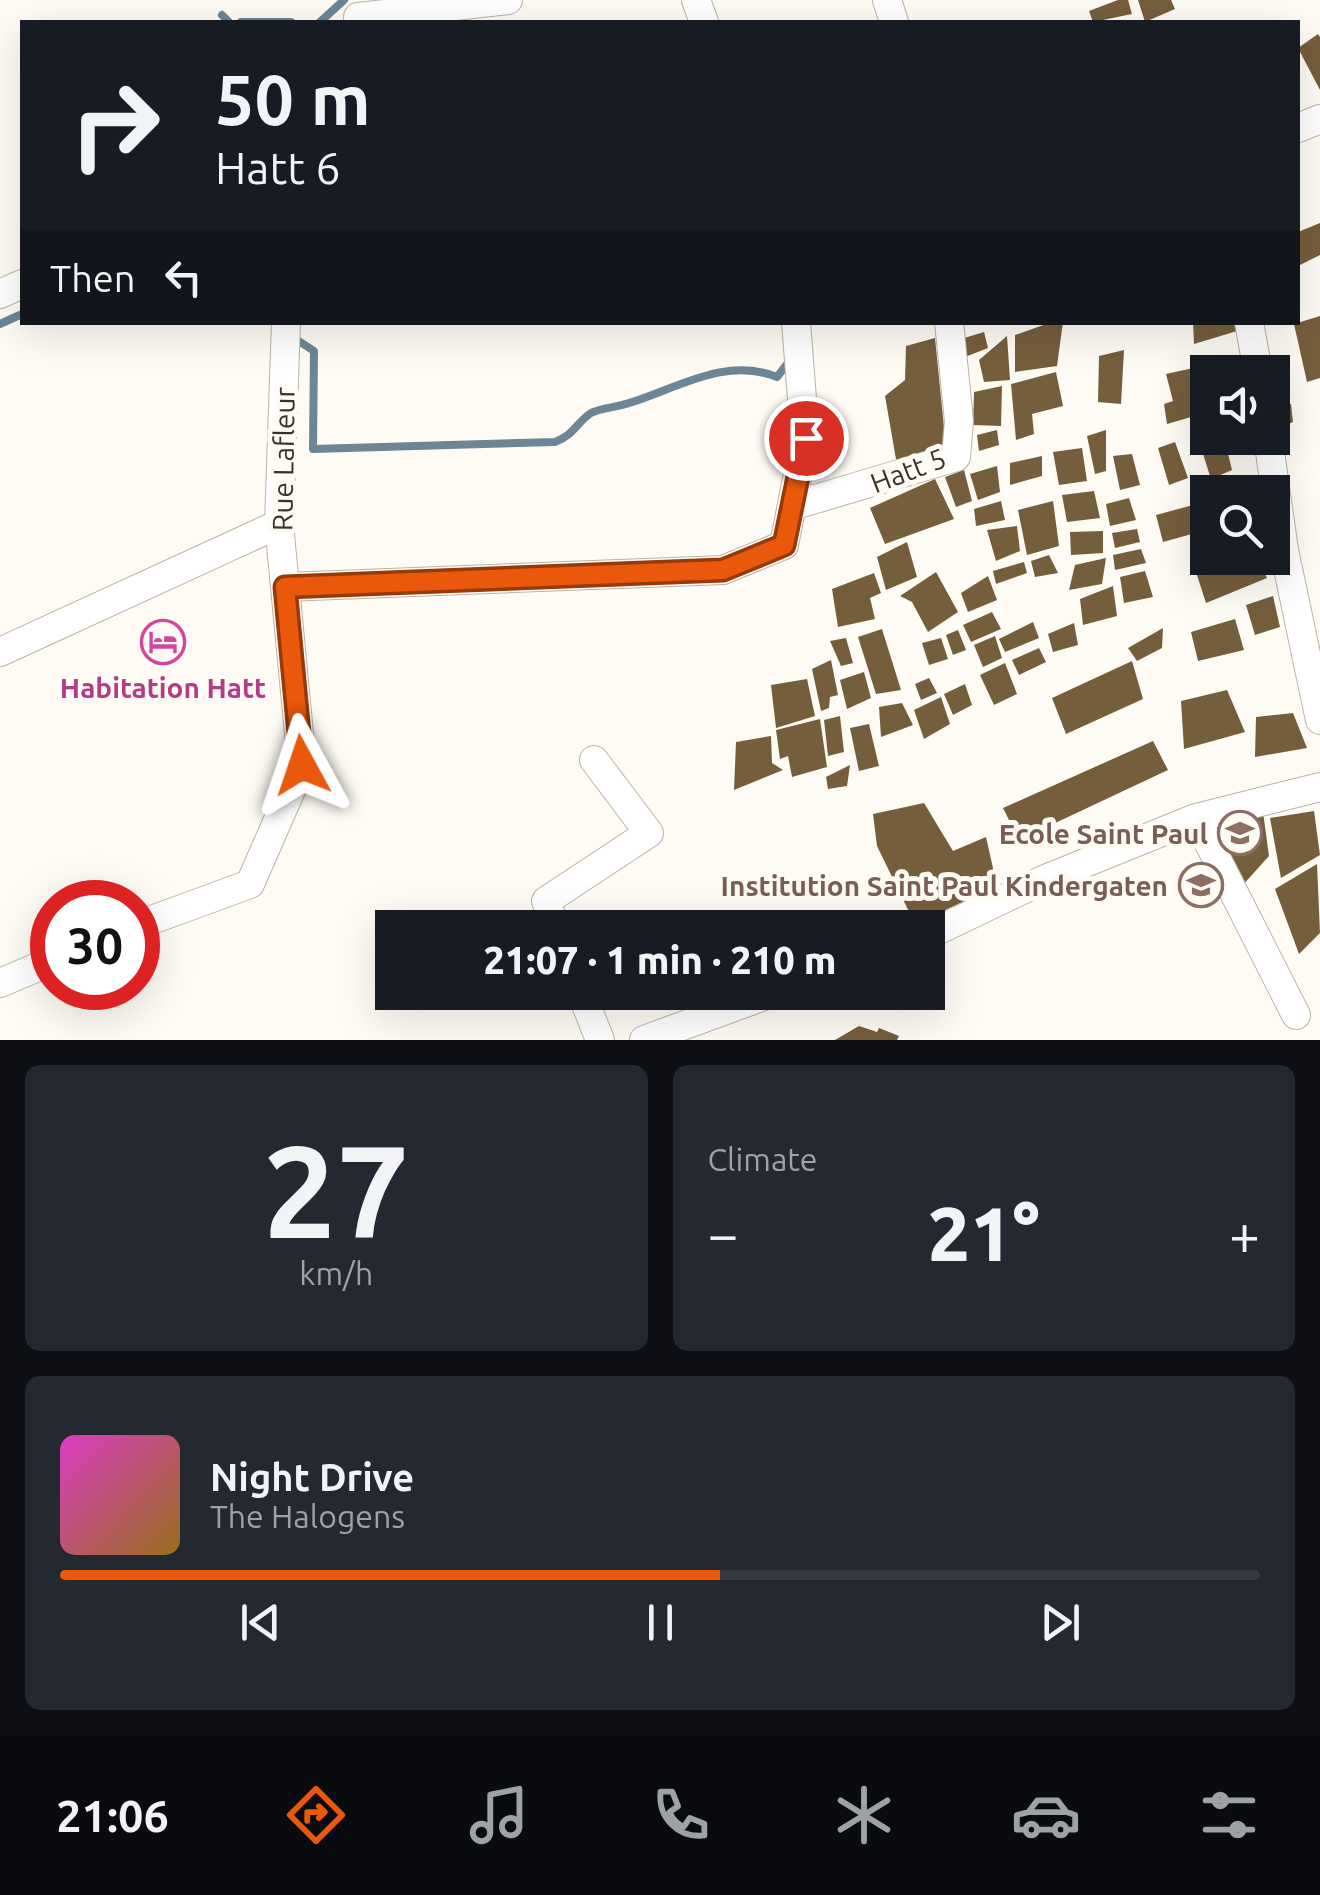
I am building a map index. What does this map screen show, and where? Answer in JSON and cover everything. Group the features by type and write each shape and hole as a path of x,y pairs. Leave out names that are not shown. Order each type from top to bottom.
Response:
{"street":[{"path":"360,13 508,0"},
{"name":"Rue Lafleur","path":"160,917 250,884 302,765 279,524 286,325"},
{"path":"285,587 723,570 784,545 806,438 796,325"},
{"name":"Hatt 5","path":"792,506 880,483 956,457 959,421 949,325"},
{"path":"1250,325 1255,355"},
{"path":"1270,455 1284,550 1320,720"},
{"path":"0,652 279,524"},
{"path":"549,910 546,901 650,833 594,760"},
{"path":"945,926 1043,880 1196,818 1320,787"},
{"path":"1196,818 1296,1015"},
{"path":"0,983 30,970"},
{"path":"589,1010 600,1040"},
{"path":"644,1040 726,1010"}],"building":[{"path":"1128,0 1132,14 1092,20 1089,11"},
{"path":"1138,0 1171,0 1175,9 1144,20"},
{"path":"1318,34 1320,37 1320,90 1300,52 1300,47"},
{"path":"1320,223 1320,255 1300,265 1300,231"},
{"path":"1320,316 1320,378 1307,382 1294,325"},
{"path":"1043,325 1063,325 1057,366 1015,372 1015,335"},
{"path":"1193,325 1236,325 1237,331 1194,344"},
{"path":"984,332 988,348 965,357 961,339"},
{"path":"1007,336 1010,380 984,382 979,360"},
{"path":"935,338 946,447 897,465 885,396 905,380 906,346"},
{"path":"1124,350 1121,404 1098,402 1099,356"},
{"path":"1190,369 1190,417 1167,424 1164,404 1173,401 1166,374"},
{"path":"1056,372 1063,406 1032,414 1034,434 1016,440 1011,384"},
{"path":"1002,386 1001,426 973,425 974,392"},
{"path":"997,430 999,445 979,451 977,435"},
{"path":"1106,430 1106,471 1095,474 1087,436"},
{"path":"1175,442 1188,478 1169,485 1158,448"},
{"path":"1082,448 1087,481 1059,485 1053,452"},
{"path":"1132,454 1140,485 1120,490 1113,456"},
{"path":"1203,455 1228,455 1232,470 1210,475"},
{"path":"1042,456 1042,476 1010,485 1010,463"},
{"path":"997,466 1000,492 978,500 970,474"},
{"path":"964,470 972,501 956,507 945,477"},
{"path":"935,479 954,519 885,544 870,508"},
{"path":"1094,491 1100,518 1067,522 1062,495"},
{"path":"1129,498 1136,520 1110,526 1106,504"},
{"path":"1001,501 1005,520 976,526 974,509"},
{"path":"1053,501 1059,546 1027,555 1018,510"},
{"path":"1190,506 1190,534 1163,542 1156,515"},
{"path":"1017,526 1020,551 996,561 987,530"},
{"path":"1137,529 1140,542 1115,548 1112,533"},
{"path":"1103,531 1103,553 1071,555 1070,532"},
{"path":"907,542 917,577 886,590 877,557"},
{"path":"1141,549 1146,563 1115,570 1113,555"},
{"path":"1049,555 1058,573 1035,577 1031,561"},
{"path":"1106,558 1102,584 1069,590 1075,565"},
{"path":"1024,562 1027,573 996,584 993,571"},
{"path":"1145,571 1153,597 1124,603 1120,577"},
{"path":"936,572 958,612 928,632 912,602 900,596"},
{"path":"874,573 881,593 870,598 875,619 838,627 832,589"},
{"path":"1197,575 1267,578 1206,603"},
{"path":"988,576 997,600 968,612 961,593"},
{"path":"1113,586 1117,616 1083,625 1080,599"},
{"path":"1273,596 1280,627 1255,635 1246,605"},
{"path":"992,612 1001,629 971,642 963,625"},
{"path":"1235,619 1244,650 1198,661 1191,632"},
{"path":"1033,622 1039,638 1005,652 999,639"},
{"path":"1074,623 1078,645 1053,652 1048,634"},
{"path":"1163,628 1162,648 1137,661 1128,648"},
{"path":"882,629 901,690 876,694 858,637"},
{"path":"958,630 966,650 953,655 946,635"},
{"path":"995,636 1002,658 983,667 974,645"},
{"path":"846,638 853,663 841,666 830,641"},
{"path":"941,638 948,659 929,665 922,643"},
{"path":"1039,648 1046,662 1019,675 1012,660"},
{"path":"831,660 838,695 830,697 829,708 821,711 812,669"},
{"path":"1132,661 1143,699 1066,734 1052,698"},
{"path":"1005,663 1017,694 994,705 980,675"},
{"path":"864,672 871,698 847,709 840,680"},
{"path":"929,678 937,693 921,700 915,684"},
{"path":"807,679 815,716 776,728 771,685"},
{"path":"965,684 972,705 953,715 944,694"},
{"path":"1227,690 1245,732 1184,749 1181,701"},
{"path":"941,697 950,724 924,739 914,710"},
{"path":"902,703 913,725 881,737 879,707"},
{"path":"1293,713 1307,748 1255,757 1256,717"},
{"path":"840,716 844,752 828,756 824,720"},
{"path":"820,719 827,767 792,777 788,756 780,759 776,730"},
{"path":"869,724 879,766 859,771 850,728"},
{"path":"771,736 772,763 783,770 734,790 736,742"},
{"path":"1153,741 1168,770 1019,840 1003,808"},
{"path":"850,765 847,786 828,789 826,777"},
{"path":"924,803 953,851 986,837 997,886 945,910 908,910 877,846 873,814"},
{"path":"1314,811 1320,855 1281,878 1270,818"},
{"path":"1263,812 1269,856 1241,887 1213,837"},
{"path":"1317,864 1320,933 1299,954 1275,889"},
{"path":"859,1026 899,1036 897,1040 835,1040"}],"waterway":[{"path":"322,20 344,0"},
{"path":"222,15 227,20"},
{"path":"0,324 20,315"},
{"path":"294,338 314,351 313,449 555,442 595,411 720,372 739,370 777,377 791,359"}],"place":[{"name":"Habitation Hatt","path":"163,642"},
{"name":"Ecole Saint Paul","path":"1240,833"},
{"name":"Institution Saint Paul Kindergaten","path":"1201,885"}],"route":[{"path":"302,765 285,587 723,570 784,545 806,438"}]}
